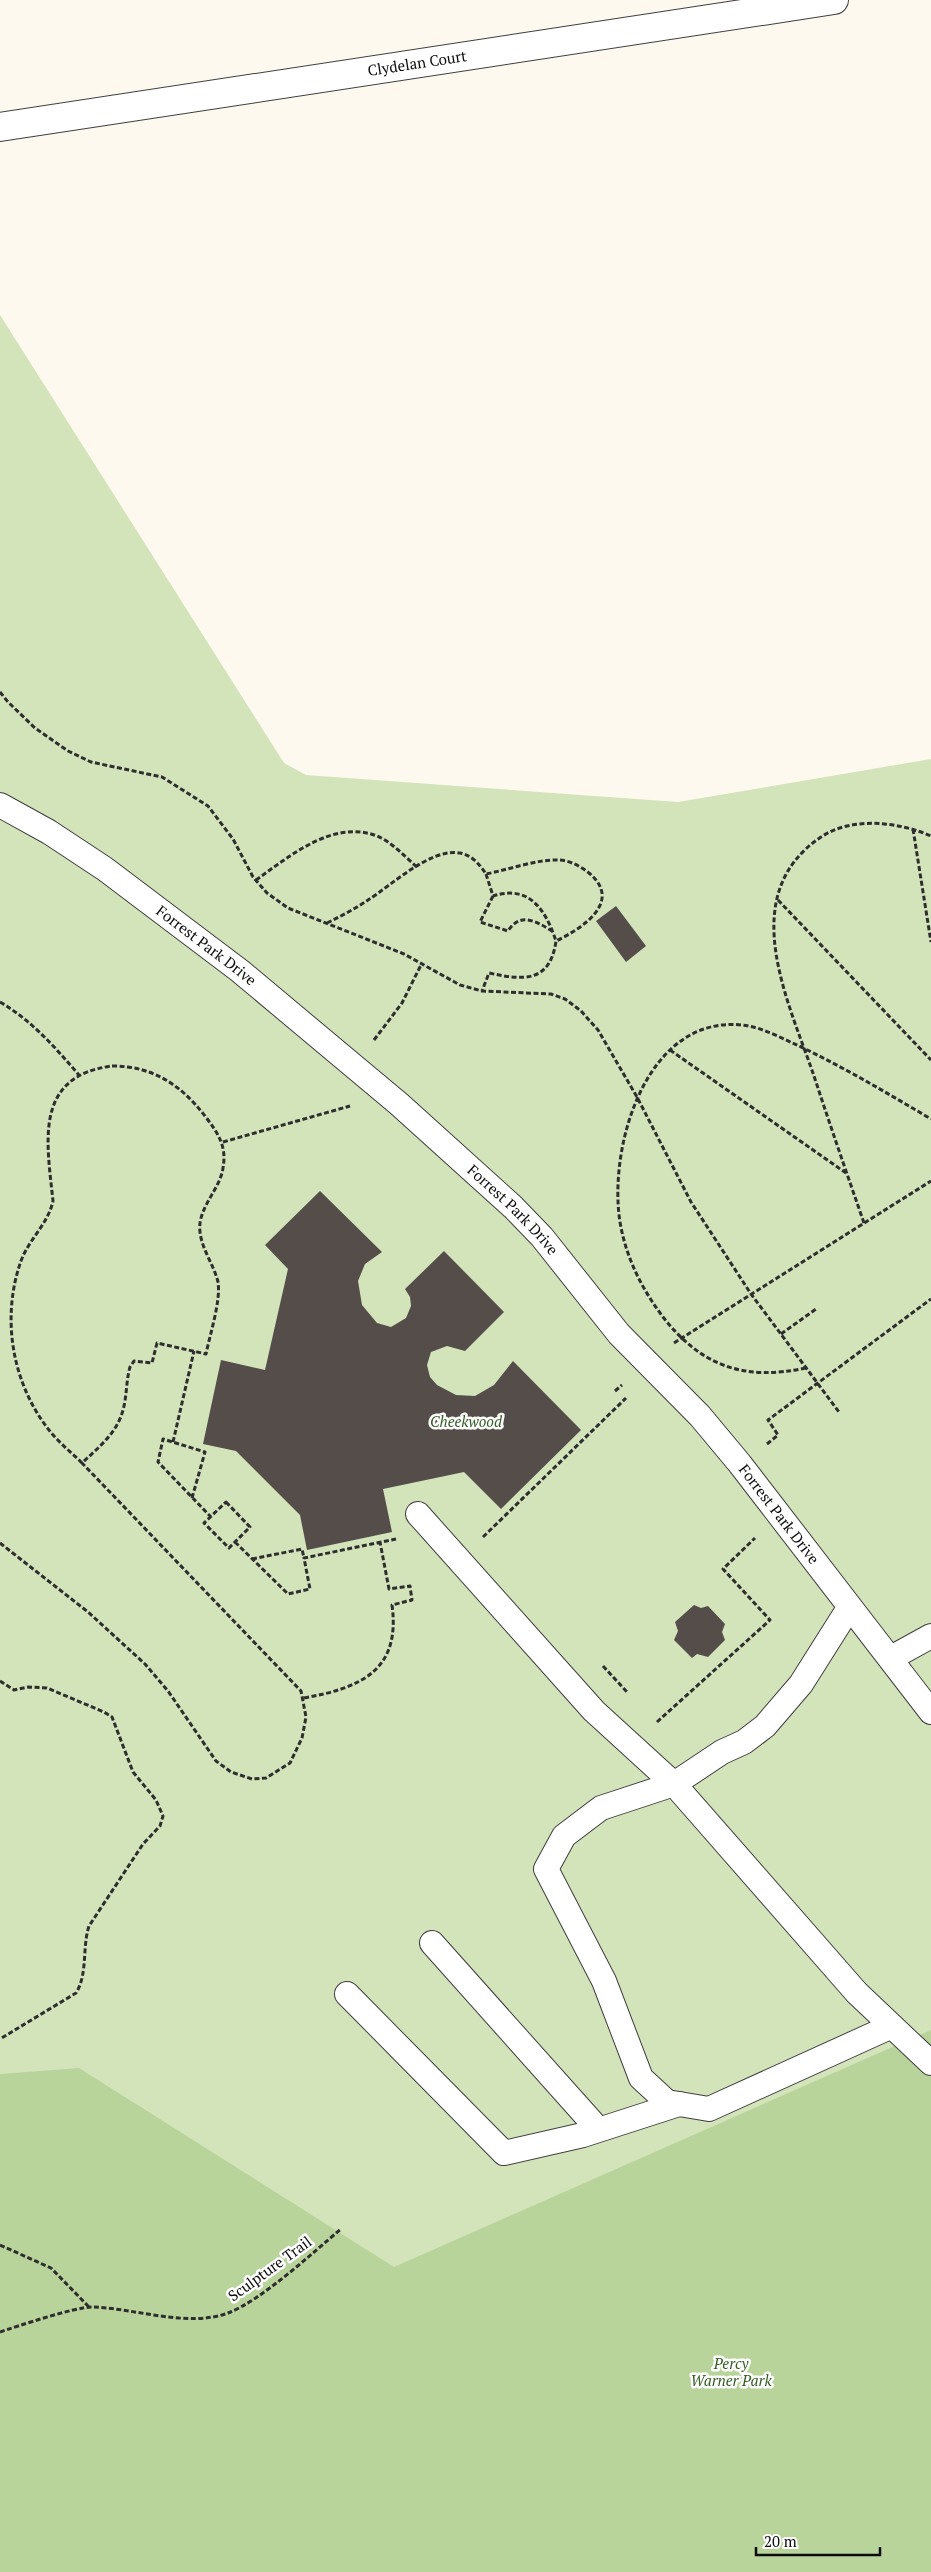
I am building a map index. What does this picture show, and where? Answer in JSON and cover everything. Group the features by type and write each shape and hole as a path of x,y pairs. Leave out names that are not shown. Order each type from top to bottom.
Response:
{"street":[{"name":"Clydelan Court","path":"0,128 834,0"}],"lane":[{"name":"Forrest Park Drive","path":"0,805 49,832 105,869 240,971 352,1065 513,1207 542,1237 619,1334 700,1416 740,1464 849,1608 891,1658 931,1712"},
{"path":"426,1522 594,1711 674,1784 857,1993 931,2063"},
{"path":"849,1608 801,1684 765,1726 744,1742 722,1752 674,1784 601,1808 564,1836 546,1869 604,1980 640,2078 667,2102 709,2110 892,2026"},
{"path":"891,1658 931,1636"},
{"path":"432,1943 598,2129"},
{"path":"347,1994 504,2153 598,2129 679,2104"}],"path":[{"path":"0,692 35,728 68,751 91,762 162,777 208,806 222,821 256,880 278,903 422,963 460,986 482,992 550,994 565,998 581,1011 598,1030 637,1097 691,1202 751,1294 839,1412"},
{"path":"864,1223 783,988 774,940 774,915 786,876 809,845 826,834 868,824 913,828 931,836"},
{"path":"913,828 931,942"},
{"path":"256,880 321,839 344,831 378,836 416,867"},
{"path":"327,923 351,911 416,867 439,855 459,853 469,856 486,874 493,896 480,922 508,931 516,922 528,920 553,931"},
{"path":"486,874 558,860 572,862 593,877 601,886 602,892 596,913 575,932 556,941"},
{"path":"482,992 488,973 518,979 540,972 550,964 556,941 544,910 530,900 509,893 493,896"},
{"path":"778,899 931,1060"},
{"path":"352,1065 389,1022 422,963"},
{"path":"0,1002 29,1021 79,1075"},
{"path":"806,1368 772,1373 743,1371 710,1360 680,1338 640,1282 631,1262 620,1223 618,1183 621,1158 637,1097 654,1068 670,1050 688,1036 717,1024 744,1025 773,1034 842,1066 931,1119"},
{"path":"670,1050 847,1174"},
{"path":"0,1543 88,1612 145,1664 168,1691 222,1768 252,1779 266,1778 285,1768 293,1760 302,1738 306,1717 304,1698 289,1676 55,1437 32,1402 18,1372 9,1318 14,1281 20,1262 29,1242 52,1209 52,1190 46,1142 50,1112 60,1092 79,1075 99,1068 126,1066 159,1076 186,1093 223,1142 225,1155 223,1170 219,1183 205,1208 200,1230 218,1282 218,1293 206,1354 157,1343 152,1363 134,1361 130,1367 123,1412 117,1426 109,1438 82,1463"},
{"path":"223,1142 355,1105"},
{"path":"615,1391 680,1338 931,1181"},
{"path":"740,1464 778,1435 768,1420 931,1299"},
{"path":"781,1334 816,1309"},
{"path":"173,1442 194,1351"},
{"path":"459,1560 626,1398"},
{"path":"192,1498 205,1452 163,1439 158,1462 192,1498 211,1517"},
{"path":"226,1502 250,1527 229,1548 204,1523 211,1517 226,1502"},
{"path":"304,1558 380,1542 426,1522"},
{"path":"650,1716 656,1723 770,1620 723,1569 757,1536"},
{"path":"235,1542 252,1559 288,1594 310,1589 302,1549 252,1559"},
{"path":"304,1698 350,1688 374,1672 385,1656 394,1618 392,1605 412,1600 410,1586 390,1589 380,1542"},
{"path":"603,1666 630,1695"},
{"path":"0,1681 14,1690 28,1687 47,1688 112,1717 133,1772 156,1800 163,1816 160,1826 143,1844 89,1926 85,1939 82,1981 76,1993 0,2040"},
{"name":"Sculpture Trail","path":"0,2332 89,2307 128,2309 164,2317 194,2318 227,2313 279,2279 341,2229"},
{"path":"0,2245 51,2268 89,2307"}],"green space":[{"name":"Cheekwood","path":"0,315 284,763 306,775 678,802 931,759 931,2572 0,2572"},
{"name":"Percy Warner Park","path":"931,2030 931,2572 0,2572 0,2074 79,2068 394,2267"}],"building":[{"path":"616,906 646,946 626,962 596,921"},
{"path":"320,1191 382,1252 365,1264 358,1281 362,1305 377,1323 391,1327 406,1318 411,1306 410,1297 405,1289 444,1251 504,1312 465,1351 447,1346 431,1352 427,1365 430,1377 437,1385 456,1395 475,1396 494,1385 513,1361 581,1430 501,1509 464,1472 383,1489 392,1532 307,1550 300,1515 236,1451 203,1444 221,1360 265,1370 288,1269 265,1245"},
{"path":"694,1605 701,1608 708,1606 725,1624 722,1632 725,1640 708,1657 697,1654 692,1658 674,1640 678,1631 675,1622"}]}
